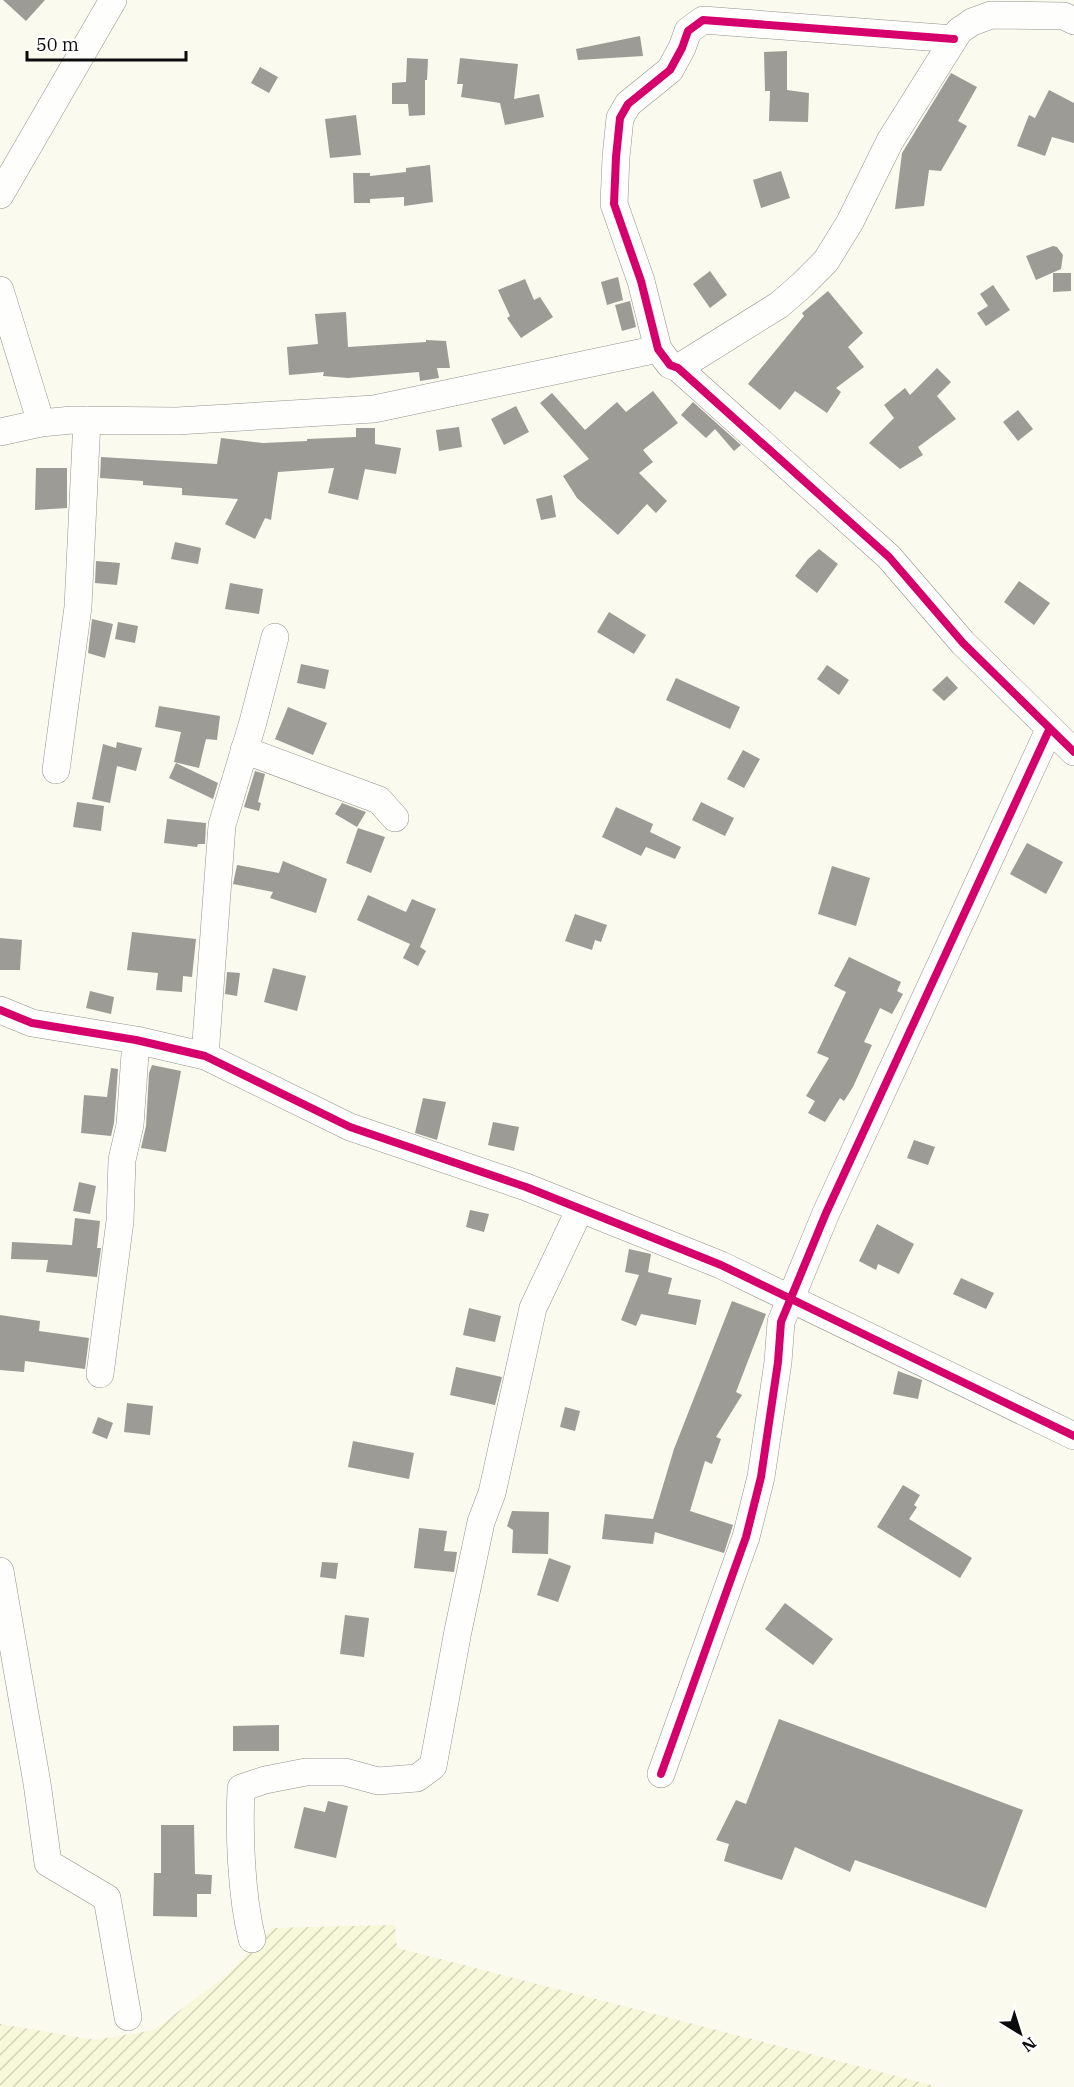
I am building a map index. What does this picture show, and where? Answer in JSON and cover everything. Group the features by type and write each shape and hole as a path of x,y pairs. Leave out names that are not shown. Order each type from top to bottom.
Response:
{"street":[{"path":"0,195 113,0"},
{"path":"1074,21 1064,16 991,15 967,20 703,20 688,32 670,70 628,104 620,118 614,204 641,281 658,349 670,365 678,368 889,557 963,643 1049,730 1074,752"},
{"path":"678,368 779,305 826,261 850,222 890,141 967,20"},
{"path":"0,290 41,423"},
{"path":"0,432 41,423 87,420 177,421 375,409 658,349"},
{"path":"56,770 78,607 87,420"},
{"path":"205,1056 222,825 275,637"},
{"path":"660,1774 746,1537 761,1476 778,1362 781,1322 826,1213 1049,730"},
{"path":"244,750 379,800 395,818"},
{"path":"0,1010 32,1023 136,1040 205,1056 350,1127 526,1187 720,1265 1074,1436"},
{"path":"100,1374 120,1221 122,1160 130,1125 136,1040"},
{"path":"252,1939 242,1861 241,1788 265,1780 306,1772 345,1772 378,1781 417,1778 433,1766 479,1533 492,1493 532,1308 580,1209"},
{"path":"0,1571 37,1783 48,1863 107,1898 128,2017"}],"green space":[{"path":"395,1925 397,1948 939,2087 0,2087 0,2024 95,2040 154,2030 228,1974 272,1928"}],"building":[{"path":"3,0 45,0 26,21"},
{"path":"640,36 643,56 578,60 576,49"},
{"path":"787,51 787,90 809,93 808,122 769,121 770,91 765,91 764,52"},
{"path":"407,58 428,59 427,80 425,80 425,115 409,116 408,104 392,104 392,83 406,82"},
{"path":"460,58 518,64 514,99 539,94 544,117 505,125 500,103 461,97 463,84 457,84"},
{"path":"260,67 278,77 269,93 251,83"},
{"path":"951,73 977,87 958,121 967,126 941,171 929,170 924,206 895,209 902,153"},
{"path":"1049,90 1074,103 1074,143 1052,137 1045,156 1017,146 1029,115 1035,118"},
{"path":"356,115 361,155 330,158 325,119"},
{"path":"430,165 433,202 404,206 404,197 370,199 370,203 354,203 353,173 370,173 370,176 406,172 406,168"},
{"path":"781,171 790,198 761,208 753,180"},
{"path":"1053,246 1057,247 1063,255 1061,269 1036,280 1026,256"},
{"path":"710,271 727,295 710,308 693,284"},
{"path":"1053,273 1071,273 1071,291 1053,292"},
{"path":"618,277 623,300 607,305 601,282"},
{"path":"525,279 534,300 540,297 553,317 521,338 507,318 510,316 498,290"},
{"path":"993,285 1010,310 986,326 977,313 988,306 980,294"},
{"path":"828,291 863,333 848,347 864,367 836,388 841,392 827,413 795,391 780,410 748,384 804,316 802,313"},
{"path":"630,301 636,327 622,331 615,305"},
{"path":"346,312 348,347 426,342 426,340 446,341 450,368 437,368 439,378 420,381 419,372 348,378 323,376 324,372 289,375 287,347 318,344 315,314"},
{"path":"937,368 951,382 937,396 956,419 918,447 923,455 900,469 869,443 894,418 884,405 905,388 910,395"},
{"path":"653,391 678,423 643,450 653,462 639,473 667,501 656,513 647,504 618,535 577,498 563,476 589,459 540,403 552,393 585,430 617,402 626,412"},
{"path":"693,402 741,445 734,451 715,429 706,438 681,415"},
{"path":"516,406 529,432 504,445 491,419"},
{"path":"1018,410 1033,429 1018,441 1003,422"},
{"path":"459,427 462,447 439,451 436,430"},
{"path":"356,428 375,428 375,444 401,448 396,474 365,469 358,500 328,493 334,468 278,472 271,520 265,518 255,539 225,524 238,499 182,495 182,488 143,485 143,481 100,478 101,457 217,464 221,438 263,443 307,441 307,439 356,437"},
{"path":"36,468 67,468 67,508 35,510"},
{"path":"552,495 556,517 541,520 536,499"},
{"path":"175,542 201,548 198,564 171,559"},
{"path":"819,549 838,564 817,593 795,576"},
{"path":"96,561 120,563 117,585 95,583"},
{"path":"1019,581 1050,603 1034,625 1004,602"},
{"path":"230,583 263,589 259,614 225,609"},
{"path":"609,612 646,635 634,654 597,632"},
{"path":"92,619 113,624 105,658 88,653"},
{"path":"118,622 138,626 135,643 115,639"},
{"path":"301,664 329,670 325,689 297,683"},
{"path":"827,665 849,680 839,695 817,679"},
{"path":"947,676 958,688 944,701 932,690"},
{"path":"676,678 740,707 730,729 666,700"},
{"path":"159,706 220,716 217,740 206,739 199,768 174,762 181,732 155,727"},
{"path":"288,707 327,723 313,755 275,739"},
{"path":"117,742 142,748 136,771 117,766 110,803 92,799 103,744 116,748"},
{"path":"743,750 760,759 744,788 727,779"},
{"path":"176,763 218,783 213,799 169,778"},
{"path":"255,771 265,774 258,802 261,803 259,811 244,807"},
{"path":"77,802 104,806 101,831 73,827"},
{"path":"701,802 734,818 725,836 692,820"},
{"path":"342,803 366,812 357,827 335,814"},
{"path":"616,807 653,824 650,832 681,847 675,859 646,847 641,856 602,837"},
{"path":"167,819 206,823 205,844 198,844 197,847 164,843"},
{"path":"358,828 385,837 371,873 346,863"},
{"path":"1027,843 1063,862 1046,894 1010,874"},
{"path":"283,861 327,879 316,913 270,898 273,892 233,884 237,865 279,873"},
{"path":"832,866 870,878 856,926 818,914"},
{"path":"368,895 406,912 412,899 436,909 420,947 426,951 418,966 403,958 410,944 357,920"},
{"path":"575,914 607,925 601,942 595,940 592,950 565,941"},
{"path":"132,932 196,939 192,977 183,976 182,992 156,990 158,973 127,970"},
{"path":"0,938 22,940 20,970 0,970"},
{"path":"849,957 901,982 897,991 903,994 892,1014 880,1008 864,1042 872,1045 853,1087 844,1101 840,1098 825,1122 808,1113 815,1101 806,1096 829,1058 817,1053 846,992 834,986"},
{"path":"273,968 306,976 297,1011 264,1002"},
{"path":"227,972 240,973 237,996 225,994"},
{"path":"90,991 114,997 111,1014 86,1008"},
{"path":"152,1065 181,1071 166,1152 141,1148 146,1126 149,1073"},
{"path":"111,1068 118,1069 111,1136 81,1133 84,1095 107,1097"},
{"path":"423,1098 446,1102 437,1140 415,1133"},
{"path":"493,1122 519,1127 514,1151 488,1145"},
{"path":"914,1140 935,1147 928,1165 907,1158"},
{"path":"79,1182 96,1186 90,1214 73,1211"},
{"path":"470,1210 489,1214 484,1232 466,1227"},
{"path":"75,1218 100,1221 97,1248 101,1248 97,1277 46,1272 48,1260 11,1259 12,1242 72,1245"},
{"path":"877,1224 914,1244 899,1274 878,1264 876,1270 859,1261"},
{"path":"629,1249 651,1254 648,1272 672,1278 668,1294 701,1300 696,1325 641,1314 636,1326 621,1320 639,1275 625,1272"},
{"path":"961,1278 994,1293 986,1309 953,1294"},
{"path":"732,1301 766,1314 736,1392 742,1395 716,1437 721,1439 712,1464 705,1461 690,1511 733,1525 724,1553 655,1532 653,1544 602,1539 605,1514 653,1519 674,1449"},
{"path":"469,1308 501,1316 495,1342 463,1335"},
{"path":"0,1315 40,1321 39,1331 89,1338 85,1369 25,1361 24,1372 0,1370"},
{"path":"456,1367 502,1377 495,1405 450,1395"},
{"path":"898,1371 922,1380 918,1399 893,1394"},
{"path":"127,1403 153,1406 150,1435 124,1432"},
{"path":"565,1407 580,1411 575,1431 560,1427"},
{"path":"98,1417 113,1423 107,1439 92,1433"},
{"path":"353,1441 414,1453 409,1479 348,1467"},
{"path":"903,1485 920,1495 914,1505 917,1507 909,1519 972,1558 960,1578 877,1527"},
{"path":"512,1511 549,1512 548,1554 512,1553 513,1530 507,1526"},
{"path":"419,1528 447,1531 444,1551 457,1552 454,1572 414,1568"},
{"path":"549,1558 571,1566 558,1602 537,1595"},
{"path":"322,1562 338,1563 336,1579 320,1577"},
{"path":"785,1603 833,1639 813,1665 765,1629"},
{"path":"345,1615 369,1618 364,1657 340,1654"},
{"path":"779,1719 1023,1810 986,1908 855,1860 850,1872 795,1847 782,1880 724,1861 729,1844 716,1840 736,1800 746,1804"},
{"path":"279,1725 279,1751 233,1751 233,1726"},
{"path":"328,1801 348,1806 336,1858 294,1848 304,1807 325,1812"},
{"path":"161,1825 194,1825 195,1874 212,1875 211,1894 197,1894 197,1917 153,1916 154,1873 161,1873"}],"cycle path":[{"path":"954,39 703,20 688,31 670,70 628,104 620,118 614,204 641,281 658,349 670,365 678,368 889,557 963,643 1074,752"},
{"path":"661,1774 746,1537 761,1477 778,1362 781,1322 826,1213 1049,730"},
{"path":"0,1010 32,1023 136,1040 205,1056 350,1127 526,1187 721,1265 1074,1436"}]}
